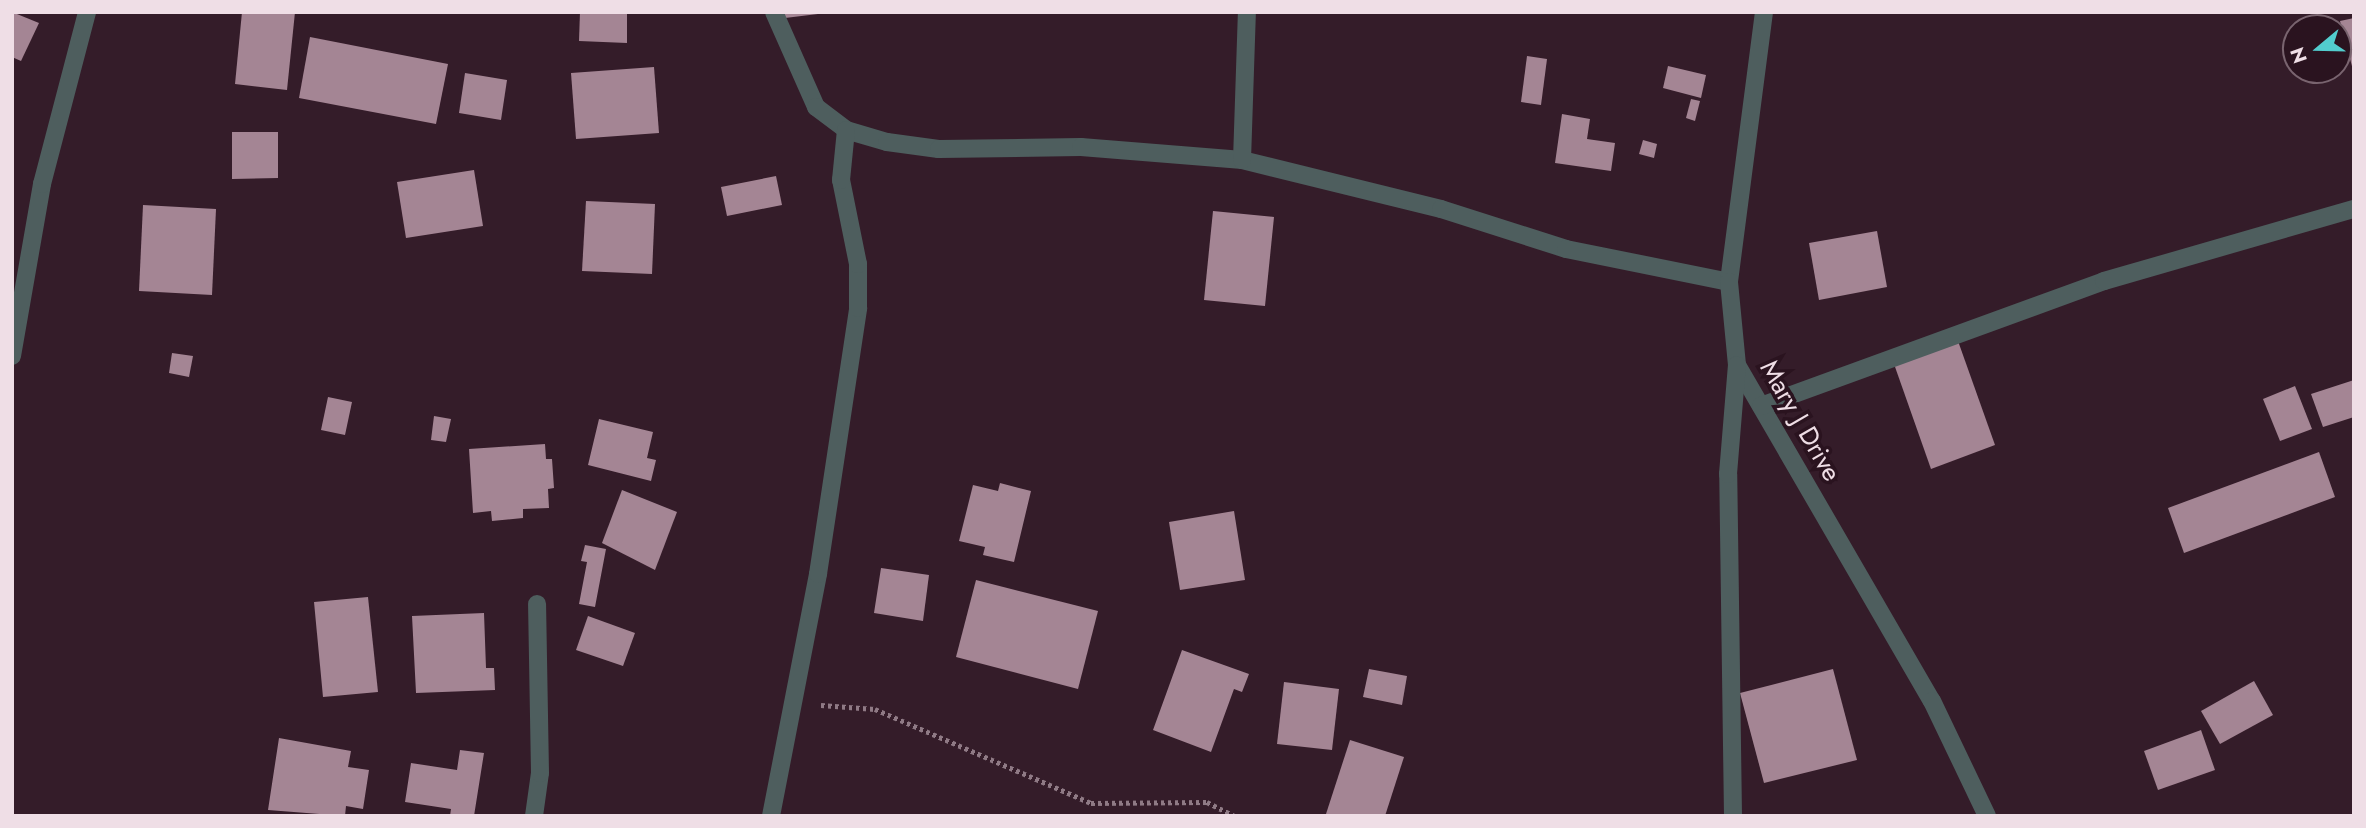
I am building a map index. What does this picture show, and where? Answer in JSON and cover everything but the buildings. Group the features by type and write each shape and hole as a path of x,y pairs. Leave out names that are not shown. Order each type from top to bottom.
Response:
{"street":[{"path":"12,356 42,184 87,12"},
{"path":"774,12 816,107 846,130 887,142 939,149 1081,147 1242,160 1441,209 1566,249 1729,282"},
{"path":"1242,160 1247,12"},
{"name":"Mary J Drive","path":"1764,12 1729,282 1737,365 1932,701 1987,816"},
{"path":"771,816 818,574 858,308 858,264 841,180 846,130"},
{"path":"1761,406 2104,281 2354,209"},
{"path":"1733,816 1728,474 1737,365"},
{"path":"534,816 540,773 537,604"}],"path":[{"path":"792,703 875,709 1091,803 1207,802 1235,816"}]}
